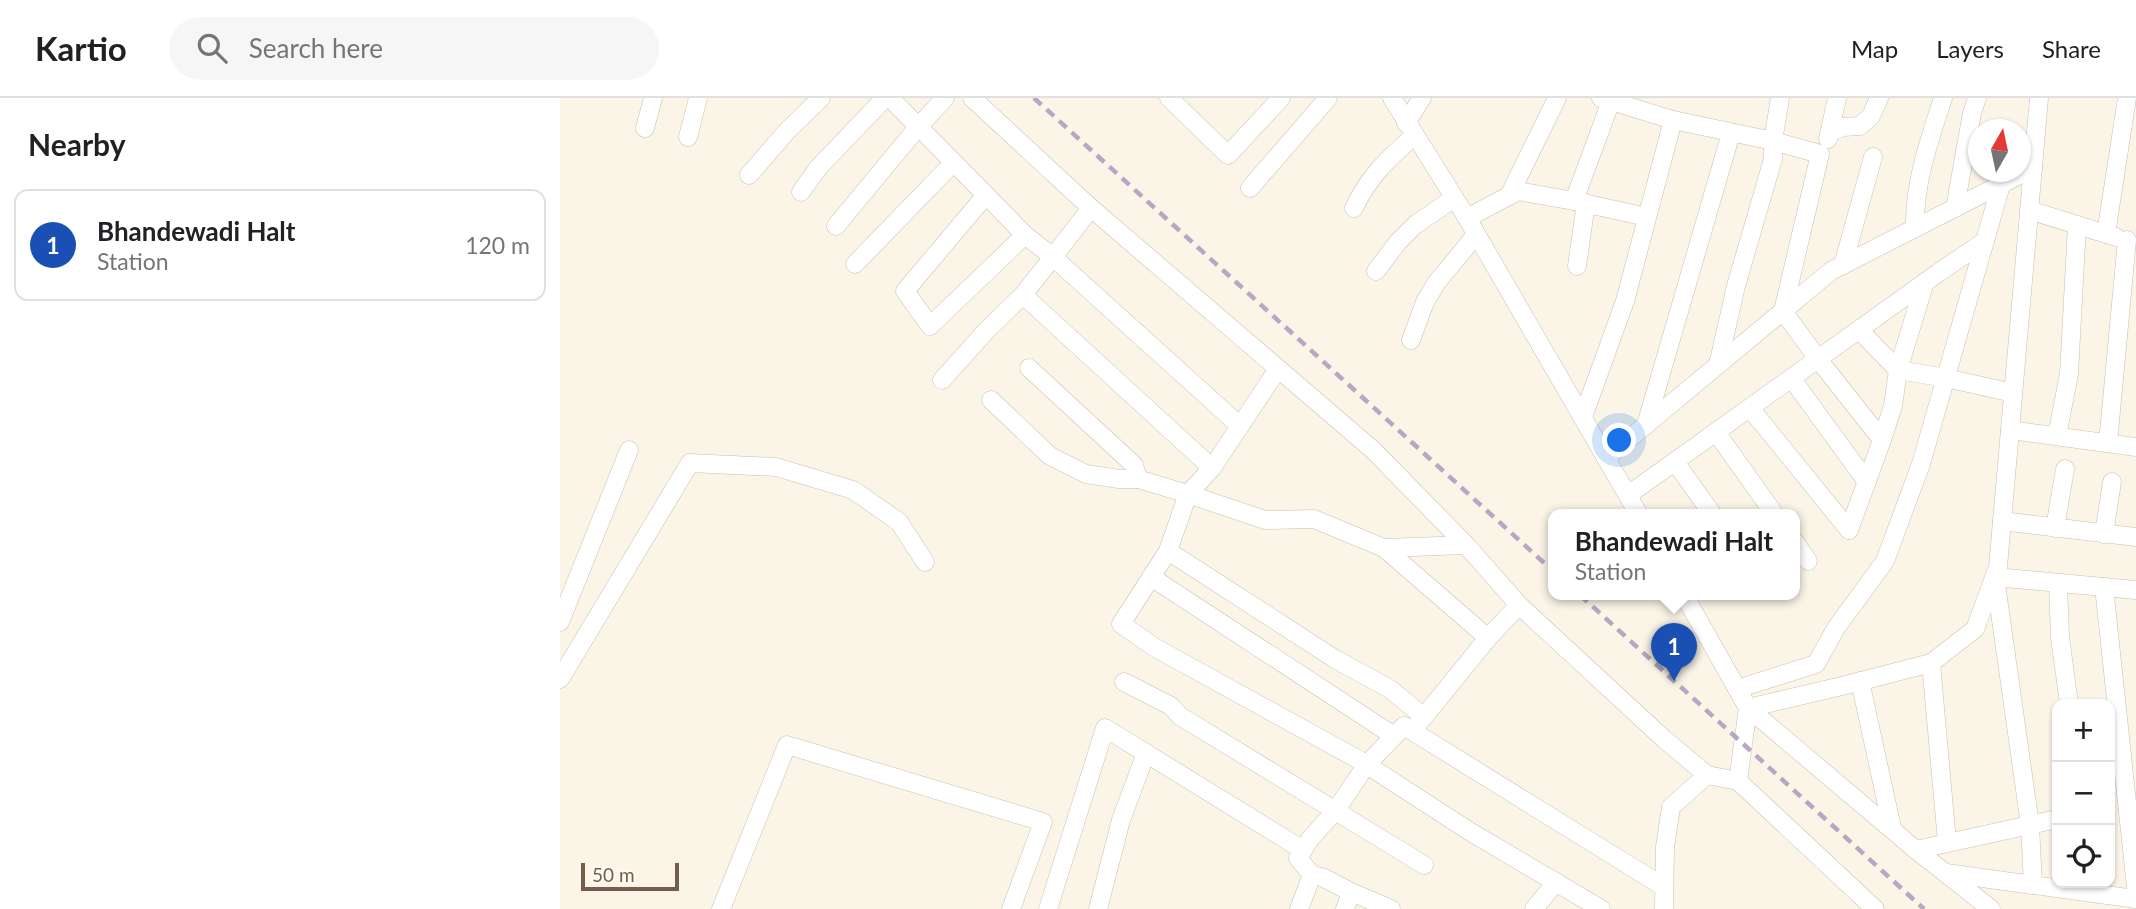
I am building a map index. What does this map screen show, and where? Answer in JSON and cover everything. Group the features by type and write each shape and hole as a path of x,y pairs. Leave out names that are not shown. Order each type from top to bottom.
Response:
{"street":[{"path":"645,128 653,98"},
{"path":"688,137 698,98"},
{"path":"749,175 787,131 821,98"},
{"path":"801,192 818,168 888,98 1025,235 1053,257 1240,426"},
{"path":"836,226 944,98"},
{"path":"972,98 1091,208 1373,450 1466,545 1519,606 1664,740 1707,775 1738,781 1875,909"},
{"path":"1169,98 1228,155 1274,100"},
{"path":"1250,188 1328,98"},
{"path":"1392,98 1467,218 1636,509"},
{"path":"1354,208 1371,177 1410,130 1422,98"},
{"path":"1509,196 1557,98"},
{"path":"1718,365 1736,286 1773,159 1780,98"},
{"path":"1837,98 1830,132 1820,154 1783,311 1882,440"},
{"path":"1830,132 1843,127 1860,127 1871,116 1879,98"},
{"path":"1915,228 1915,204 1926,149 1943,98"},
{"path":"1955,208 1977,98"},
{"path":"1748,708 1931,663 1975,629 1998,567 2039,98"},
{"path":"2106,234 2127,98"},
{"path":"1577,266 1580,202 1606,99 1642,104 1673,120 1820,154"},
{"path":"1583,417 1625,301 1673,120"},
{"path":"1646,425 1731,133"},
{"path":"1843,265 1873,157"},
{"path":"855,264 953,163"},
{"path":"1606,458 1831,271 2033,168"},
{"path":"1737,689 1816,664 1836,628 1885,561 1921,464 2001,185"},
{"path":"1467,218 1518,191 1647,217"},
{"path":"986,195 905,291 930,326 1025,235"},
{"path":"1376,271 1415,225 1454,198"},
{"path":"942,380 1023,295 1091,208"},
{"path":"2029,210 2131,242 2108,443"},
{"path":"2057,436 2069,374 2077,225"},
{"path":"1411,340 1425,302 1437,282 1476,235"},
{"path":"1628,495 1984,241"},
{"path":"1750,408 1849,530 1893,406 1898,370 1925,282"},
{"path":"1023,295 1212,468"},
{"path":"1858,330 1898,370 2013,393"},
{"path":"1029,368 1135,465 1138,479"},
{"path":"1278,369 1212,468 1188,494 1168,551 1121,624 1154,646 1367,765 1469,831 1601,909"},
{"path":"1792,379 1867,482"},
{"path":"991,400 1050,456 1086,474 1138,479 1265,520 1314,519 1384,548 1488,638"},
{"path":"2010,430 2136,447"},
{"path":"1716,432 1771,509"},
{"path":"560,622 629,450"},
{"path":"1675,462 1709,509"},
{"path":"560,679 690,463 776,467 853,491 899,522 925,562"},
{"path":"2055,528 2065,469"},
{"path":"2104,534 2112,482"},
{"path":"2002,521 2136,537"},
{"path":"1384,548 1466,545"},
{"path":"1800,549 1808,561"},
{"path":"1168,551 1335,659 1390,690 1410,728"},
{"path":"1151,577 1410,728 1664,887"},
{"path":"1995,577 2136,590"},
{"path":"1995,577 2030,825 2033,885"},
{"path":"2058,583 2060,637 2068,699"},
{"path":"2104,587 2124,809 2136,887"},
{"path":"1687,600 1748,708 1916,850 1991,909"},
{"path":"1391,909 1348,901 1322,877 1312,875 1298,858 1367,765 1410,728 1519,606"},
{"path":"1931,663 1947,842"},
{"path":"1860,681 1892,828"},
{"path":"1124,682 1171,706 1180,716 1424,865"},
{"path":"1738,781 1748,708"},
{"path":"1048,909 1105,728 1303,850"},
{"path":"721,909 787,745 1043,822 1011,909"},
{"path":"1098,909 1121,821 1146,753"},
{"path":"1664,909 1664,847 1671,807 1707,775"},
{"path":"1916,850 2052,820"},
{"path":"1945,873 2088,895 2136,899"},
{"path":"1299,909 1312,875"},
{"path":"1534,909 1556,882"}],"railway":[{"path":"1034,98 1548,566"},
{"path":"1585,600 1924,909"}],"place":[{"name":"Bhandewadi Halt","path":"1674,681"}]}
